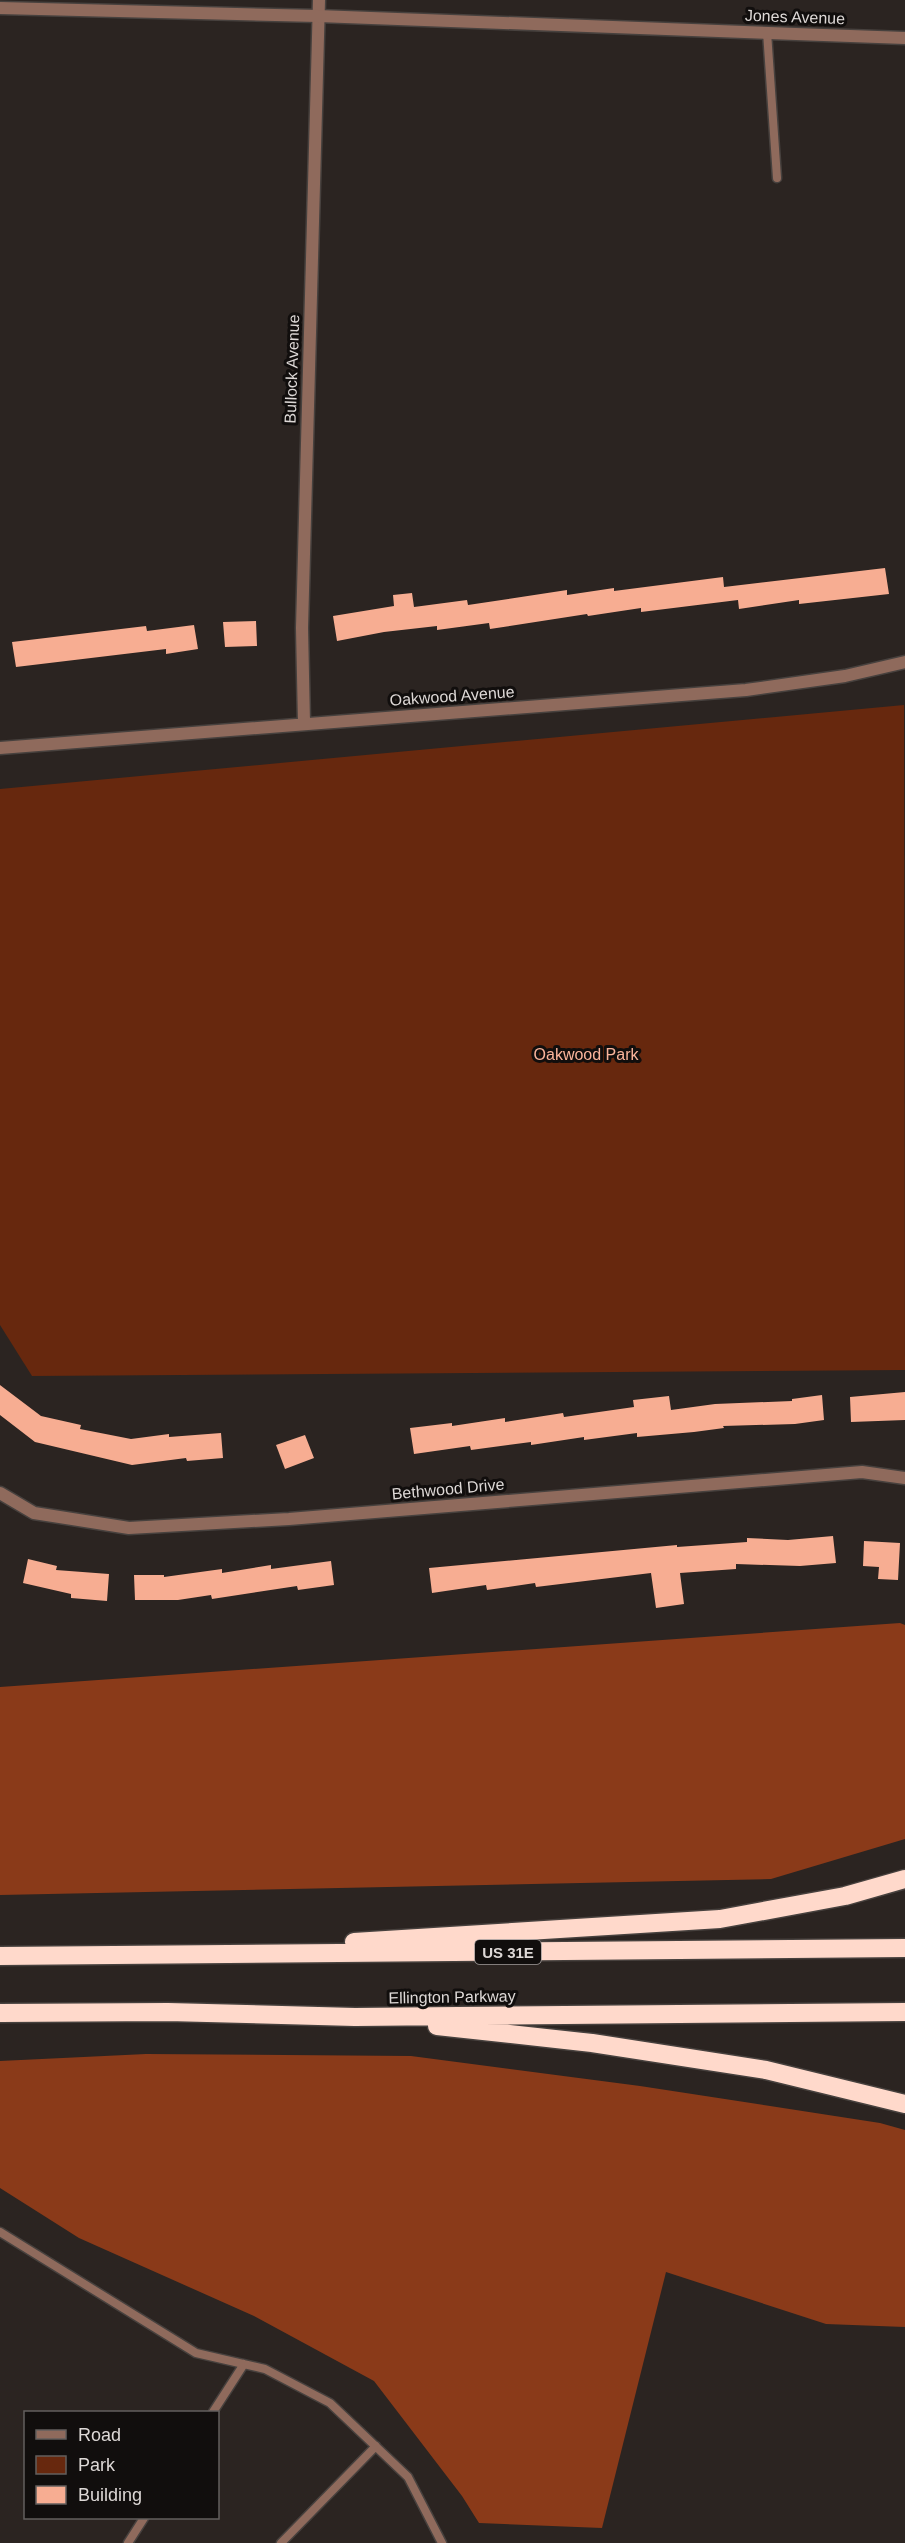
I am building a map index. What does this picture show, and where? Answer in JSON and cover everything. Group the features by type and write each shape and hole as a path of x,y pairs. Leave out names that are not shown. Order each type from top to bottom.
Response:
{"highway":[{"path":"110,1956 612,1928 720,1919 845,1896 905,1879"},
{"name":"US 31E","path":"0,1956 905,1948"},
{"name":"Ellington Parkway","path":"0,2013 147,2012 355,2017 905,2012"},
{"path":"355,2017 592,2043 685,2057 766,2070 905,2104"}],"street":[{"name":"Bullock Avenue","path":"304,723 302,628 319,0"},
{"name":"Jones Avenue","path":"0,8 108,5 318,16 905,38"},
{"name":"Oakwood Avenue","path":"0,747 746,690 845,676 905,662"},
{"name":"Bethwood Drive","path":"0,1493 34,1513 129,1528 300,1518 862,1472 905,1478"}],"lane":[{"path":"766,32 777,178"},
{"path":"0,2232 196,2353 265,2369 330,2403 408,2476 442,2543"},
{"path":"214,2411 244,2364"},
{"path":"282,2543 376,2446"},
{"path":"128,2543 143,2519"}],"green space":[{"name":"Oakwood Park","path":"904,705 905,1370 32,1376 0,1325 0,789"}],"shaded area":[{"path":"900,1623 905,1625 905,1839 771,1879 0,1895 0,1687"},
{"path":"146,2054 411,2056 640,2086 880,2123 905,2130 905,2327 826,2324 666,2272 602,2528 479,2523 462,2496 374,2381 254,2316 79,2238 0,2188 0,2061"}],"building":[{"path":"885,568 889,594 799,604 799,600 739,609 738,600 641,612 641,608 588,616 587,614 490,629 489,623 437,630 437,626 384,632 337,641 333,616 394,606 393,595 412,593 414,607 467,600 468,605 567,590 567,595 723,577 724,587"},
{"path":"256,621 257,646 225,647 223,622"},
{"path":"194,625 198,649 166,654 166,649 16,667 12,642 146,626 147,631"},
{"path":"0,1385 41,1416 81,1425 80,1429 131,1439 169,1434 169,1437 221,1433 223,1458 187,1461 186,1458 132,1465 35,1442 0,1415"},
{"path":"905,1392 905,1420 851,1422 850,1397"},
{"path":"822,1395 824,1420 795,1424 723,1426 724,1428 694,1432 637,1437 637,1433 584,1440 584,1437 531,1445 531,1442 471,1450 470,1446 414,1454 410,1428 452,1423 452,1426 505,1418 505,1422 563,1413 564,1417 634,1407 633,1400 669,1396 671,1410 715,1404 792,1401 792,1399"},
{"path":"305,1435 314,1458 285,1469 276,1445"},
{"path":"833,1536 836,1563 800,1566 736,1564 736,1569 680,1573 684,1604 656,1608 651,1573 536,1587 535,1583 487,1590 486,1585 432,1593 429,1568 677,1545 677,1547 747,1542 747,1538 788,1540"},
{"path":"864,1541 900,1543 898,1580 878,1579 879,1567 863,1566"},
{"path":"28,1559 57,1566 56,1570 109,1574 107,1601 71,1598 71,1594 23,1583"},
{"path":"331,1561 334,1585 298,1590 297,1586 212,1599 211,1595 178,1600 135,1600 134,1575 164,1575 164,1577 222,1569 222,1573 271,1565 271,1569"}]}
